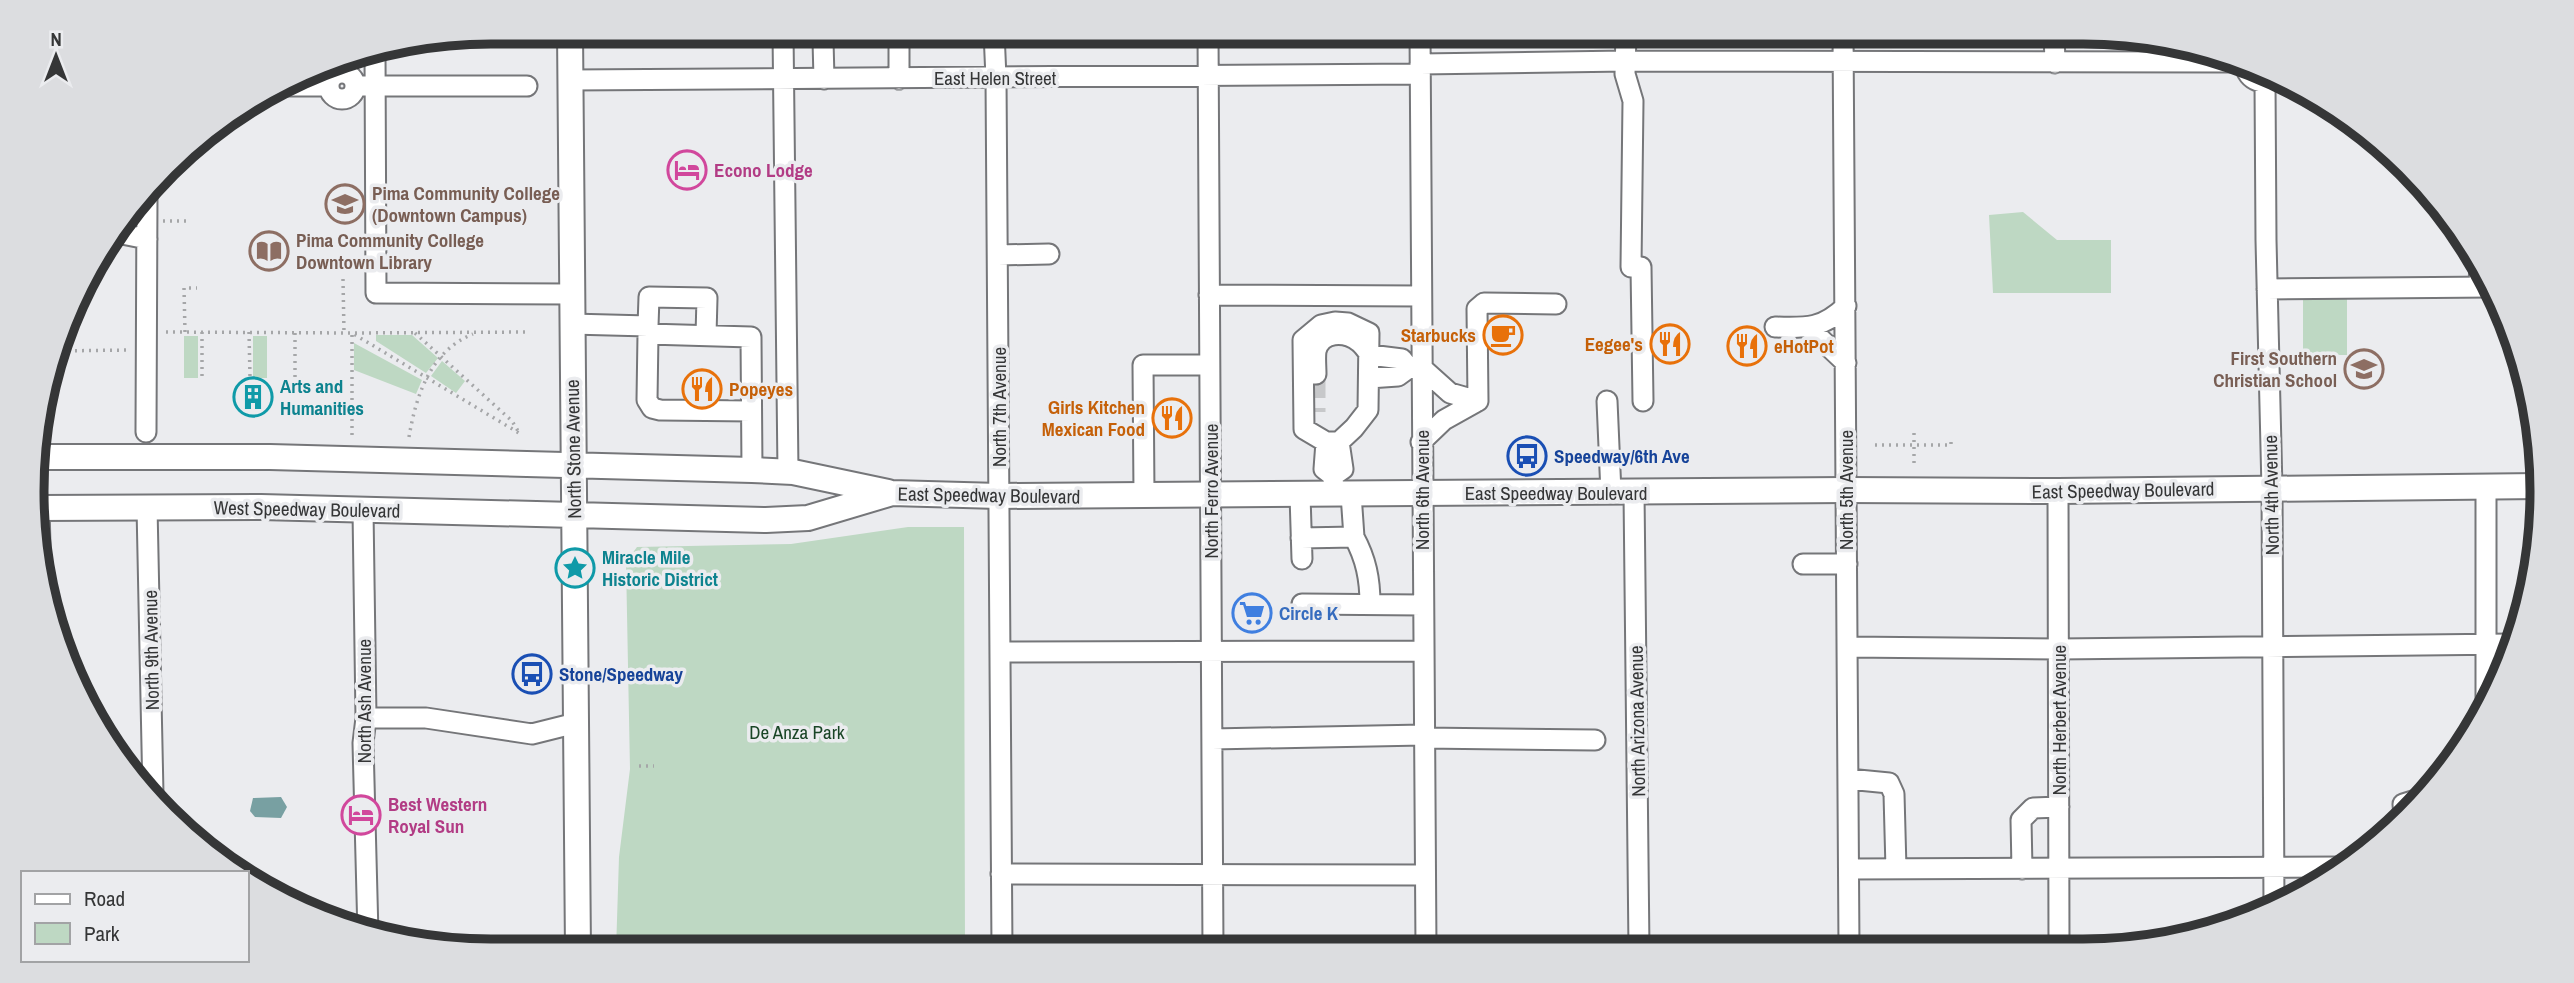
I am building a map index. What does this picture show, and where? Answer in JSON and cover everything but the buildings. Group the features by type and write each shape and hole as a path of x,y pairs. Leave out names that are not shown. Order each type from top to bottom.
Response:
{"main road":[{"name":"North Stone Avenue","path":"570,44 578,939"},
{"path":"46,457 228,456 752,470 788,472 892,493"},
{"name":"East Speedway Boulevard","path":"575,517 766,520 808,518 892,493 999,496 1300,495 1339,488 1422,493 2530,486"},
{"name":"West Speedway Boulevard","path":"45,508 363,510 575,517"}],"street":[{"path":"783,44 788,472"},
{"path":"823,44 824,79"},
{"path":"899,44 899,79"},
{"name":"North 7th Avenue","path":"995,44 1002,939"},
{"name":"North Ferro Avenue","path":"1208,44 1213,939"},
{"name":"North 6th Avenue","path":"1420,44 1421,296 1415,367 1422,493 1426,939"},
{"path":"1626,44 1625,74 1633,101 1636,267 1643,401"},
{"name":"North 5th Avenue","path":"1843,44 1849,939"},
{"path":"2054,44 2055,62"},
{"path":"375,59 376,293 572,294"},
{"name":"East Helen Street","path":"570,80 1209,76 1626,61 2207,62"},
{"path":"348,72 375,86 527,86"},
{"path":"302,86 328,86 334,97 350,97 348,72"},
{"name":"North 4th Avenue","path":"2273,86 2267,289 2272,489 2274,896"},
{"path":"146,432 147,206"},
{"path":"127,232 147,230"},
{"path":"998,255 1049,254"},
{"path":"2267,289 2481,287"},
{"path":"1209,295 1421,296"},
{"path":"706,335 707,298 649,297 647,400 652,408 660,410 751,411"},
{"path":"1478,401 1477,309 1484,303 1556,304"},
{"path":"1775,327 1809,328 1835,316 1846,306"},
{"path":"1304,429 1303,340 1321,325 1335,322 1348,323 1369,332 1368,410 1354,428 1332,442 1324,469 1339,488 1354,537 1366,562 1370,579 1370,604"},
{"path":"571,324 751,337 752,470"},
{"path":"1809,328 1846,363"},
{"path":"1316,379 1316,350 1323,340 1333,334 1344,335 1360,342 1370,355 1402,359 1450,393 1478,401"},
{"path":"1144,495 1143,365 1209,365"},
{"path":"1369,378 1398,376 1415,367"},
{"path":"1421,442 1444,420 1478,401"},
{"name":"North Arizona Avenue","path":"1607,401 1622,492 1640,939"},
{"path":"1304,429 1316,423 1316,412"},
{"path":"1304,429 1332,442"},
{"path":"2486,486 2486,685"},
{"name":"North Herbert Avenue","path":"2059,491 2059,939"},
{"path":"1300,495 1302,559"},
{"name":"North 9th Avenue","path":"147,507 153,784"},
{"name":"North Ash Avenue","path":"363,510 366,718 363,743 368,921"},
{"path":"1301,538 1354,537"},
{"path":"1803,564 1847,564"},
{"path":"1302,604 1422,605"},
{"path":"1847,647 2059,649 2503,643"},
{"path":"1000,652 1423,651"},
{"path":"366,718 426,718 532,734 576,723"},
{"path":"1212,739 1423,737 1595,740"},
{"path":"1848,779 1889,783 1894,794 1896,869"},
{"path":"2022,869 2021,820 2033,808 2059,807"},
{"path":"1849,869 2326,867"},
{"path":"1001,874 1425,875"}],"path":[{"path":"147,230 190,221"},
{"path":"343,279 344,332"},
{"path":"185,332 184,288 197,288"},
{"path":"68,350 147,341 185,332 526,332"},
{"path":"202,332 202,377"},
{"path":"249,332 250,377"},
{"path":"295,332 295,377"},
{"path":"352,332 519,433 512,421 414,332"},
{"path":"352,332 352,435"},
{"path":"409,437 415,408 427,377 442,357 466,336 477,332"},
{"path":"1914,433 1914,464"},
{"path":"1875,445 1951,445 1951,439"},
{"path":"639,766 654,766"}],"green space":[{"path":"2023,212 2057,240 2111,240 2111,293 1993,293 1989,215"},
{"path":"2347,297 2347,355 2303,355 2303,298"},
{"path":"376,335 412,335 438,358 426,373 376,341"},
{"path":"184,336 198,336 198,378 184,378"},
{"path":"253,336 267,336 267,378 253,378"},
{"path":"354,343 422,380 416,394 354,370"},
{"path":"442,361 465,381 456,393 431,376"},
{"name":"De Anza Park","path":"908,527 964,527 965,939 616,939 619,857 630,769 626,562 637,547 791,544"}],"water":[{"path":"281,797 287,807 281,818 255,817 250,811 253,798"}],"tunnel":[{"path":"1316,379 1316,412"}],"place":[{"name":"Econo Lodge","path":"687,170"},
{"name":"Pima Community College (Downtown Campus)","path":"345,204"},
{"name":"Pima Community College Downtown Library","path":"269,251"},
{"name":"Starbucks","path":"1503,335"},
{"name":"Eegee's","path":"1670,344"},
{"name":"eHotPot","path":"1747,346"},
{"name":"First Southern Christian School","path":"2364,369"},
{"name":"Popeyes","path":"702,389"},
{"name":"Arts and Humanities","path":"253,397"},
{"name":"Girls Kitchen Mexican Food","path":"1172,418"},
{"name":"Speedway/6th Ave","path":"1527,456"},
{"name":"Miracle Mile Historic District","path":"575,568"},
{"name":"Circle K","path":"1252,613"},
{"name":"Stone/Speedway","path":"532,674"},
{"name":"Best Western Royal Sun","path":"361,815"}]}
